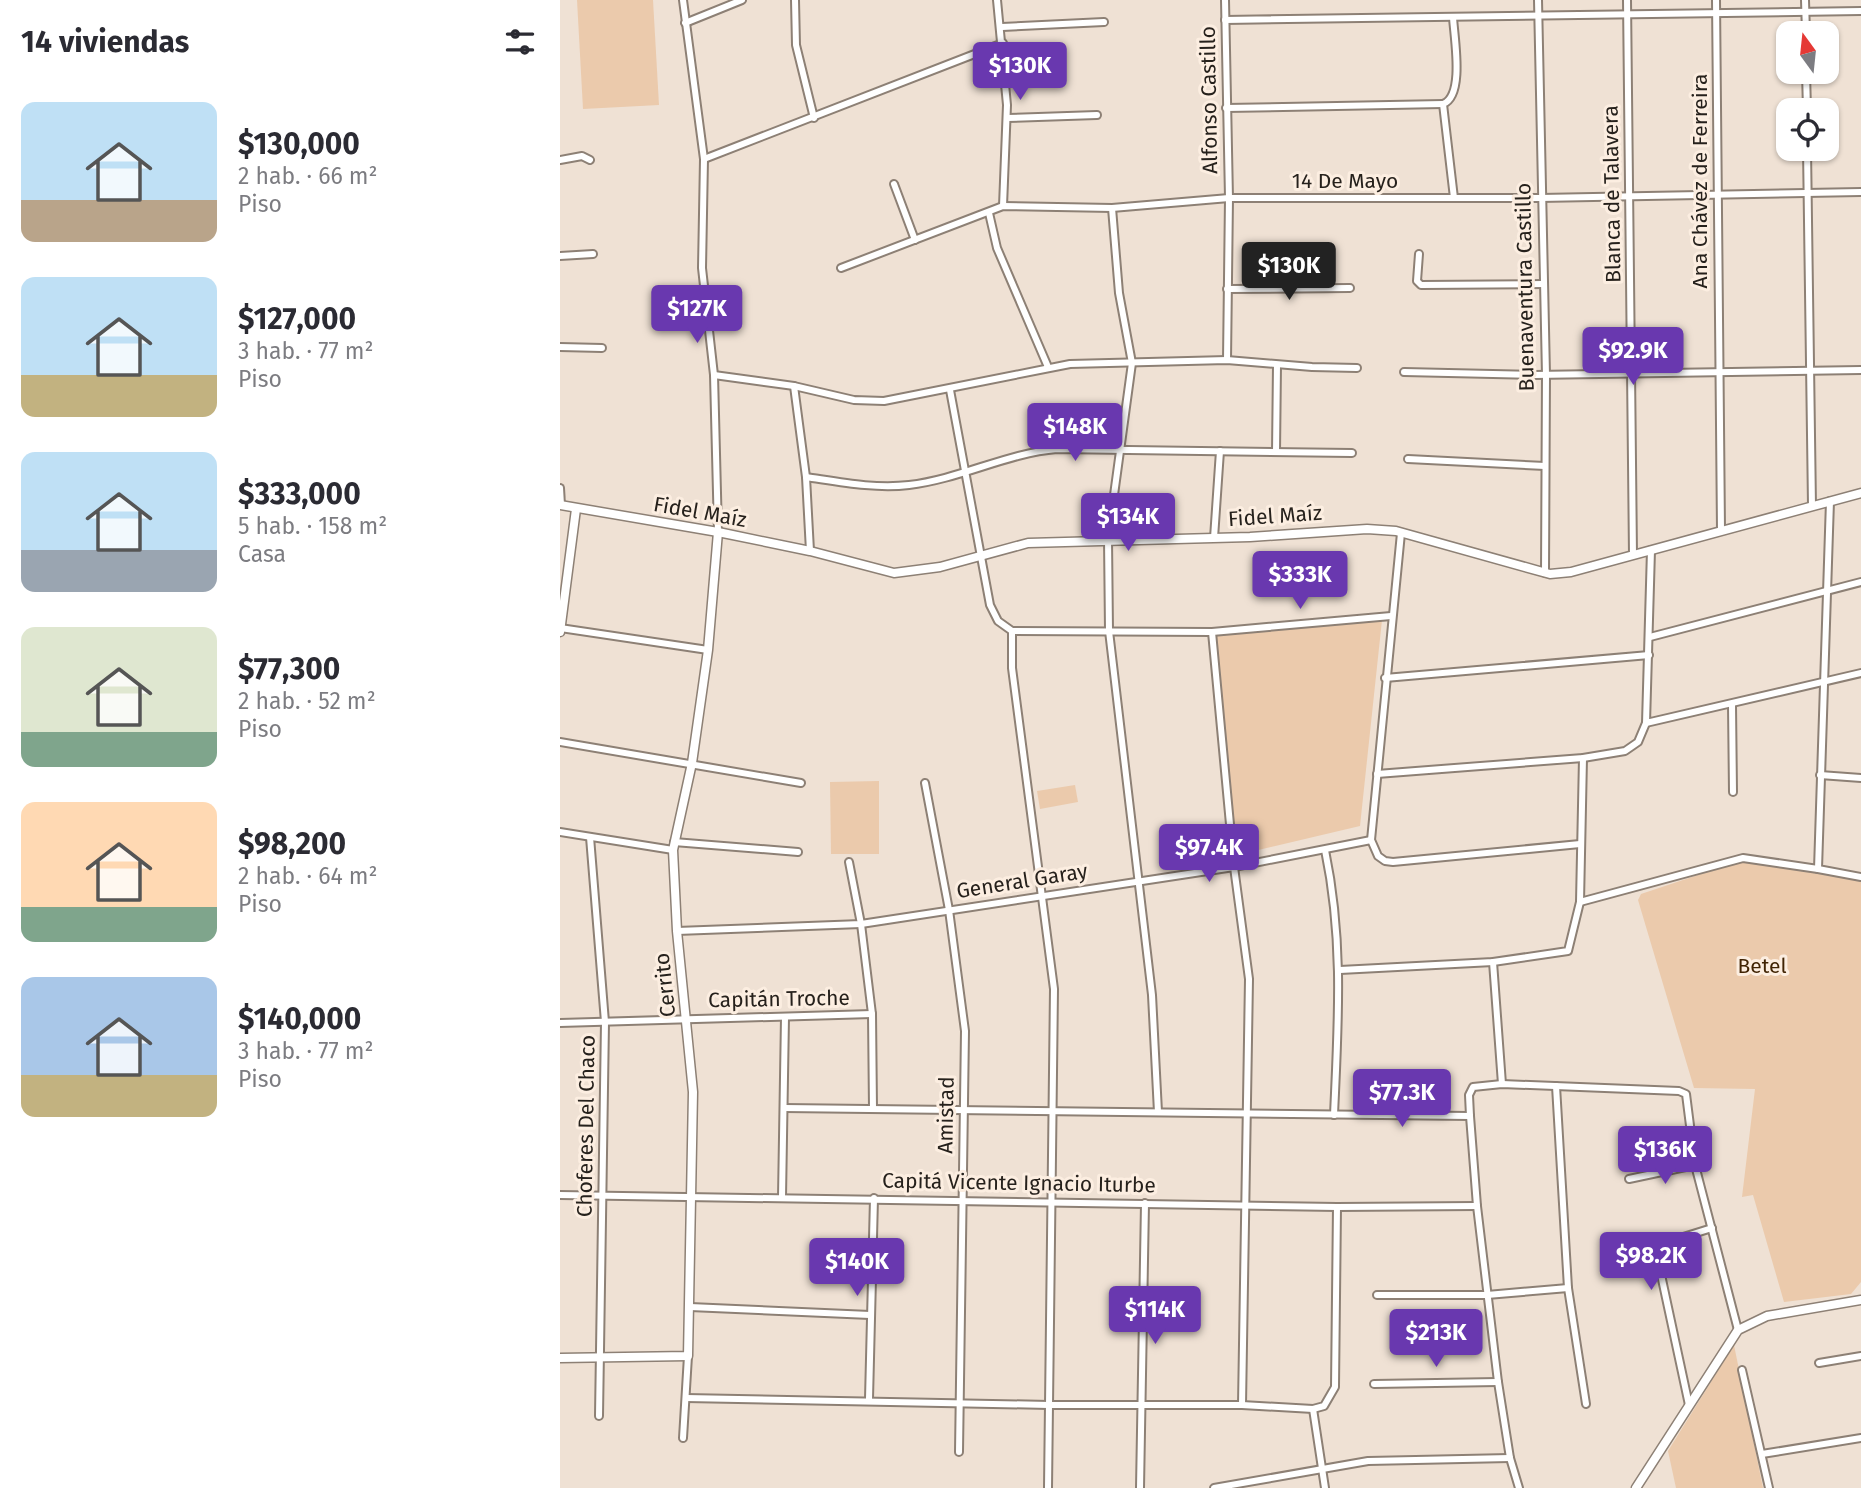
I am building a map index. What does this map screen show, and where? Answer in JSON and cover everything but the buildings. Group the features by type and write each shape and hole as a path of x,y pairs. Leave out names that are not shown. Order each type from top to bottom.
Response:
{"street":[{"path":"682,0 704,159 702,268 714,375 718,532"},
{"path":"685,23 742,0"},
{"path":"795,0 796,45 814,118"},
{"path":"997,0 1002,27 1007,118 1003,206"},
{"name":"Alfonso Castillo","path":"1225,0 1229,198 1227,360"},
{"name":"Buenaventura Castillo","path":"1538,0 1540,198 1546,375 1545,573"},
{"name":"Blanca de Talavera","path":"1627,0 1633,555"},
{"name":"Ana Chávez de Ferreira","path":"1716,0 1721,530"},
{"path":"1805,0 1806,21"},
{"path":"1225,20 1861,11"},
{"path":"1226,108 1448,102 1457,91 1453,17"},
{"path":"1002,27 1104,22"},
{"path":"704,159 1003,43"},
{"path":"1443,104 1454,198"},
{"path":"1007,118 1097,115"},
{"path":"560,160 582,156 590,160"},
{"path":"1807,161 1812,506"},
{"path":"894,184 915,240"},
{"name":"14 De Mayo","path":"841,268 1003,206 1112,208 1229,198 1540,198 1861,192"},
{"path":"1112,208 1119,293 1132,363 1108,539 1109,631 1152,995 1158,1112"},
{"path":"989,213 997,248 1048,367"},
{"path":"560,256 593,254"},
{"path":"1419,254 1418,284 1543,284"},
{"path":"1227,289 1350,288"},
{"path":"560,347 602,348"},
{"path":"714,375 794,386 869,401 950,390 1048,367 1227,360 1357,368"},
{"path":"1276,452 1278,365"},
{"path":"1404,372 1546,375 1861,370"},
{"path":"794,386 806,477 810,551"},
{"path":"950,390 990,605 998,621 1012,631 1212,632 1391,617"},
{"path":"806,477 887,486 910,485 965,473 1043,450 1352,453"},
{"path":"1214,538 1220,451"},
{"path":"1408,459 1545,466"},
{"path":"560,488 561,505"},
{"name":"Fidel Maíz","path":"561,505 718,532 810,551 894,573 982,556 1028,543 1214,538 1367,529 1401,533 1545,573 1571,572 1861,493"},
{"path":"1818,869 1830,501"},
{"path":"576,509 560,629 708,650"},
{"name":"Cerrito","path":"683,1437 690,1307 693,1103 677,932 674,846 692,763 708,650 718,532"},
{"path":"1401,533 1371,840 1378,856 1393,862 1580,844"},
{"path":"1377,774 1583,758 1632,748 1646,723 1651,550"},
{"path":"1650,637 1861,582"},
{"path":"1012,631 1012,668 1054,989 1055,1112 1048,1488"},
{"path":"1212,632 1234,867 1248,979 1249,1114 1242,1405"},
{"path":"1385,678 1649,655"},
{"path":"1646,723 1861,673"},
{"path":"1732,705 1732,792"},
{"path":"560,742 801,783"},
{"path":"1340,970 1493,962 1568,951 1580,902 1583,758"},
{"path":"1820,775 1861,778"},
{"name":"Amistad","path":"925,783 949,911 965,1031 959,1452"},
{"path":"560,832 674,846 798,852"},
{"name":"Choferes Del Chaco","path":"590,837 605,1022 598,1416"},
{"name":"General Garay","path":"677,932 861,924 1041,894 1234,867 1371,840"},
{"path":"1325,850 1337,919 1340,970 1334,1115"},
{"path":"1580,902 1743,858 1861,877"},
{"path":"849,862 861,924 872,1014 873,1108"},
{"path":"1493,962 1502,1084"},
{"name":"Capitán Troche","path":"560,1023 872,1014"},
{"path":"782,1197 785,1017"},
{"path":"1519,1488 1510,1458 1487,1295 1469,1095 1473,1087 1502,1084 1686,1094 1695,1165 1738,1330"},
{"path":"1556,1086 1568,1288 1586,1404"},
{"path":"784,1108 1471,1116"},
{"path":"1629,1179 1695,1165"},
{"name":"Capitá Vicente Ignacio Iturbe","path":"560,1195 1246,1206 1477,1206"},
{"path":"869,1399 874,1198"},
{"path":"1140,1488 1144,1203"},
{"path":"687,1398 869,1399 1049,1405 1242,1405 1313,1409 1324,1406 1335,1387 1336,1207"},
{"path":"1689,1405 1657,1255 1664,1243 1712,1228"},
{"path":"1377,1295 1487,1295 1568,1288"},
{"path":"1636,1488 1738,1330 1768,1316 1861,1300"},
{"path":"690,1307 870,1314"},
{"path":"560,1358 688,1356"},
{"path":"1819,1363 1861,1356"},
{"path":"1742,1370 1769,1488"},
{"path":"1374,1384 1498,1382"},
{"path":"1313,1409 1325,1488"},
{"path":"1762,1454 1861,1438"},
{"path":"1214,1488 1321,1467 1387,1460 1510,1458"}],"green space":[{"path":"577,0 653,0 659,105 583,109"},
{"path":"1382,620 1360,826 1237,855 1216,635"},
{"path":"879,781 879,854 831,854 830,782"},
{"path":"1075,785 1078,802 1040,809 1037,791"},
{"name":"Betel","path":"1743,860 1861,880 1861,1282 1851,1294 1784,1302 1753,1195 1742,1197 1755,1089 1694,1088 1638,900 1641,894"},
{"path":"1734,1345 1763,1488 1676,1488 1668,1451"}]}
